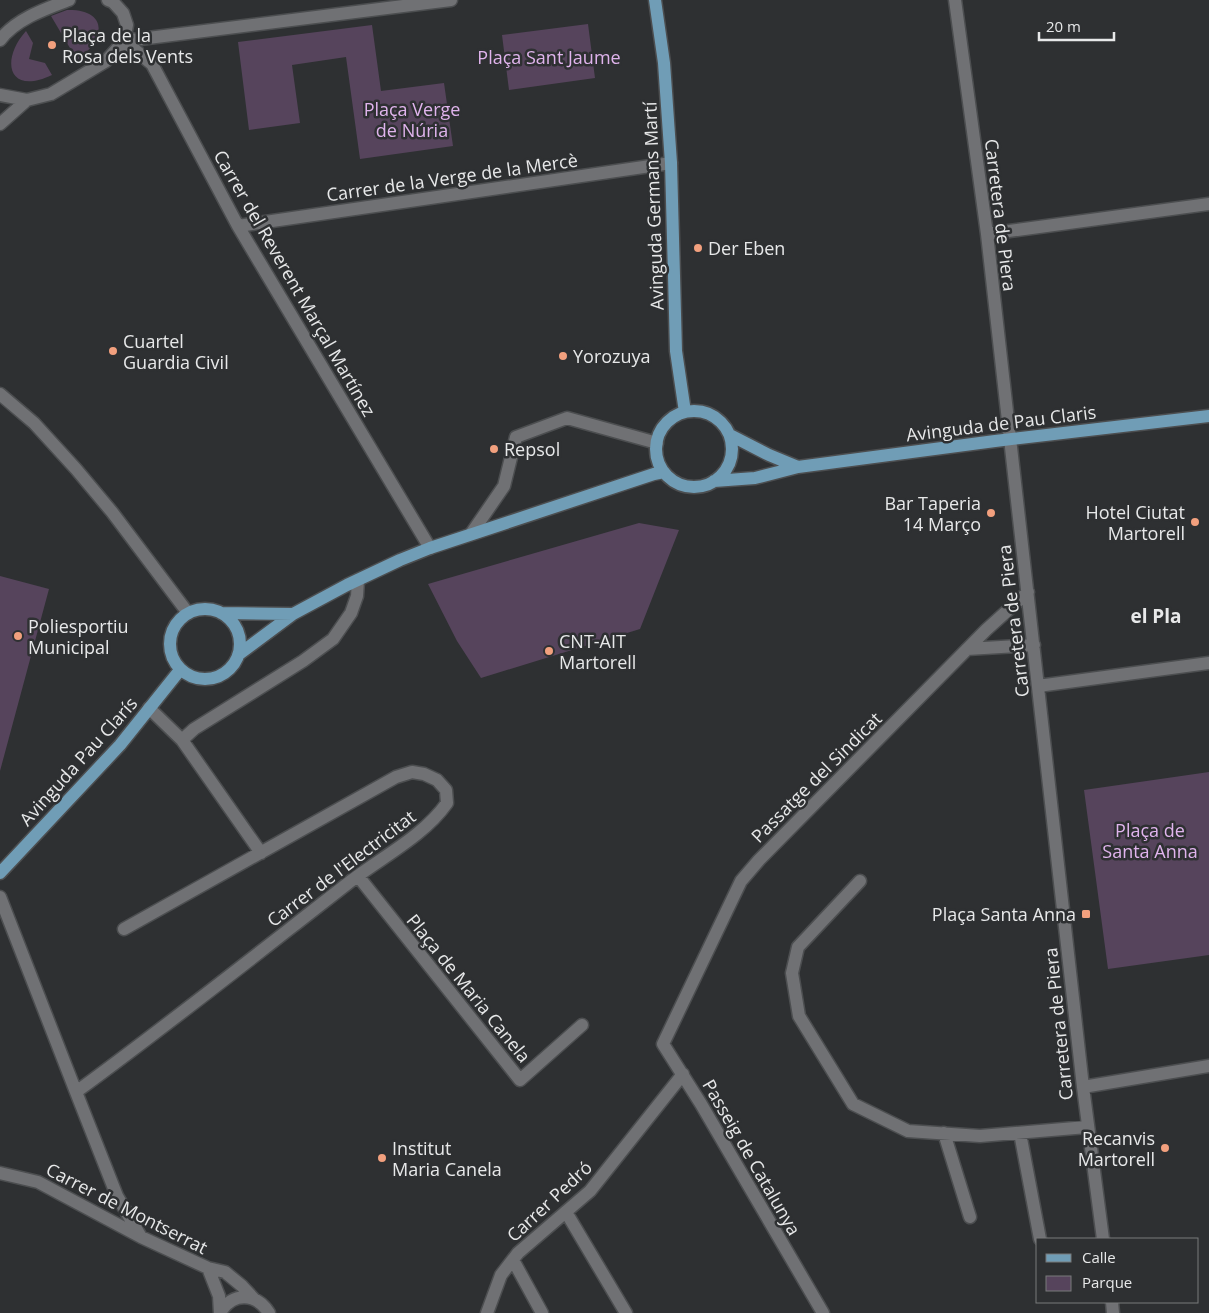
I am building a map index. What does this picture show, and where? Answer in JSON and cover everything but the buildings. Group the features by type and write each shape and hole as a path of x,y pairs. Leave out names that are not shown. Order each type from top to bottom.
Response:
{"main road":[{"name":"Avinguda Germans Martí","path":"655,0 664,63 671,163 676,351 685,412"},
{"path":"698,411 709,414 719,420 730,435 731,456 728,466 721,476 714,481 698,487 685,486 674,481 664,472 659,463 656,453 660,432 666,423 675,416 685,412 698,411"},
{"name":"Avinguda de Pau Claris","path":"714,481 755,478 798,468 1010,439 1209,416"},
{"path":"730,435 798,468"},
{"path":"293,614 221,613 206,609 196,610 179,620 170,640 170,651 174,662 180,670 191,677 202,679 214,678 224,673 238,655 293,614 358,580 430,548 664,472"},
{"path":"221,613 232,622 239,632 238,655"},
{"name":"Avinguda Pau Clarís","path":"0,873 105,761 180,670"}],"street":[{"path":"0,40 5,33 37,12 69,0"},
{"path":"0,95 27,100 51,94 106,61 124,41 127,25 123,12 113,2 108,0"},
{"path":"124,41 451,0"},
{"name":"Carretera de Piera","path":"955,0 987,234 1082,1087 1103,1238"},
{"name":"Carrer del Reverent Marçal Martínez","path":"124,41 152,64 238,226 430,548"},
{"path":"0,124 27,100"},
{"name":"Carrer de la Verge de la Mercè","path":"238,226 671,163"},
{"path":"987,234 1209,204"},
{"path":"0,394 34,423 76,469 118,520 188,613"},
{"path":"471,534 504,486 516,437 567,418 657,442"},
{"path":"182,740 194,729 303,661 333,639 352,613 357,596 358,580"},
{"name":"Passatge del Sindicat","path":"674,1019 741,881 759,860 967,649 1028,592"},
{"path":"967,649 1034,645"},
{"path":"1038,686 1209,663"},
{"path":"149,708 182,740 261,852"},
{"name":"Carrer de l'Electricitat","path":"76,1092 358,876 429,825 447,803 446,790 437,780 424,774 412,772 396,776 124,929"},
{"name":"Plaça de Maria Canela","path":"358,876 520,1080 582,1025"},
{"path":"860,881 798,947 792,973 800,1016 853,1104 908,1131 980,1136 1088,1128"},
{"path":"0,897 117,1196 141,1237"},
{"name":"Passeig de Catalunya","path":"674,1019 662,1044 683,1074 823,1313"},
{"path":"1082,1087 1209,1066"},
{"name":"Carrer Pedró","path":"487,1313 501,1275 518,1253 590,1191 683,1074"},
{"path":"944,1133 970,1217"},
{"path":"1020,1133 1040,1238"},
{"name":"Carrer de Montserrat","path":"0,1173 38,1182 141,1237 208,1268 225,1272 262,1304 269,1313"},
{"path":"566,1212 626,1313"},
{"path":"513,1260 542,1313"},
{"name":"Carrer de Montserrat","path":"208,1268 219,1296 220,1313"},
{"path":"220,1313 228,1302 236,1298 246,1297 254,1299"}],"green space":[{"path":"67,10 81,11 91,15 96,20 99,28 93,44 77,60 51,16"},
{"name":"Plaça Sant Jaume","path":"588,24 595,78 509,90 502,35"},
{"name":"Plaça Verge de Núria","path":"372,25 381,91 444,83 453,146 360,159 346,57 292,65 300,123 249,130 238,42"},
{"path":"26,31 33,43 29,59 45,63 52,75 26,81 18,78 13,72 11,63 13,53"},
{"path":"639,523 679,530 640,629 481,678 457,641 428,584"},
{"name":"Poliesportiu Municipal","path":"0,576 49,589 0,771"},
{"name":"Plaça de Santa Anna","path":"1209,772 1209,955 1108,969 1084,790"}],"place":[{"name":"Plaça de la Rosa dels Vents","path":"52,45"},
{"name":"Der Eben","path":"698,248"},
{"name":"Cuartel Guardia Civil","path":"113,351"},
{"name":"Yorozuya","path":"563,356"},
{"name":"Repsol","path":"494,449"},
{"name":"Bar Taperia 14 Março","path":"991,513"},
{"name":"Hotel Ciutat Martorell","path":"1195,522"},
{"name":"Poliesportiu Municipal","path":"18,636"},
{"name":"CNT-AIT Martorell","path":"549,651"},
{"name":"Plaça Santa Anna","path":"1086,914"},
{"name":"Recanvis Martorell","path":"1165,1148"},
{"name":"Institut Maria Canela","path":"382,1158"}],"district":[{"name":"el Pla","path":"1156,616"}]}
